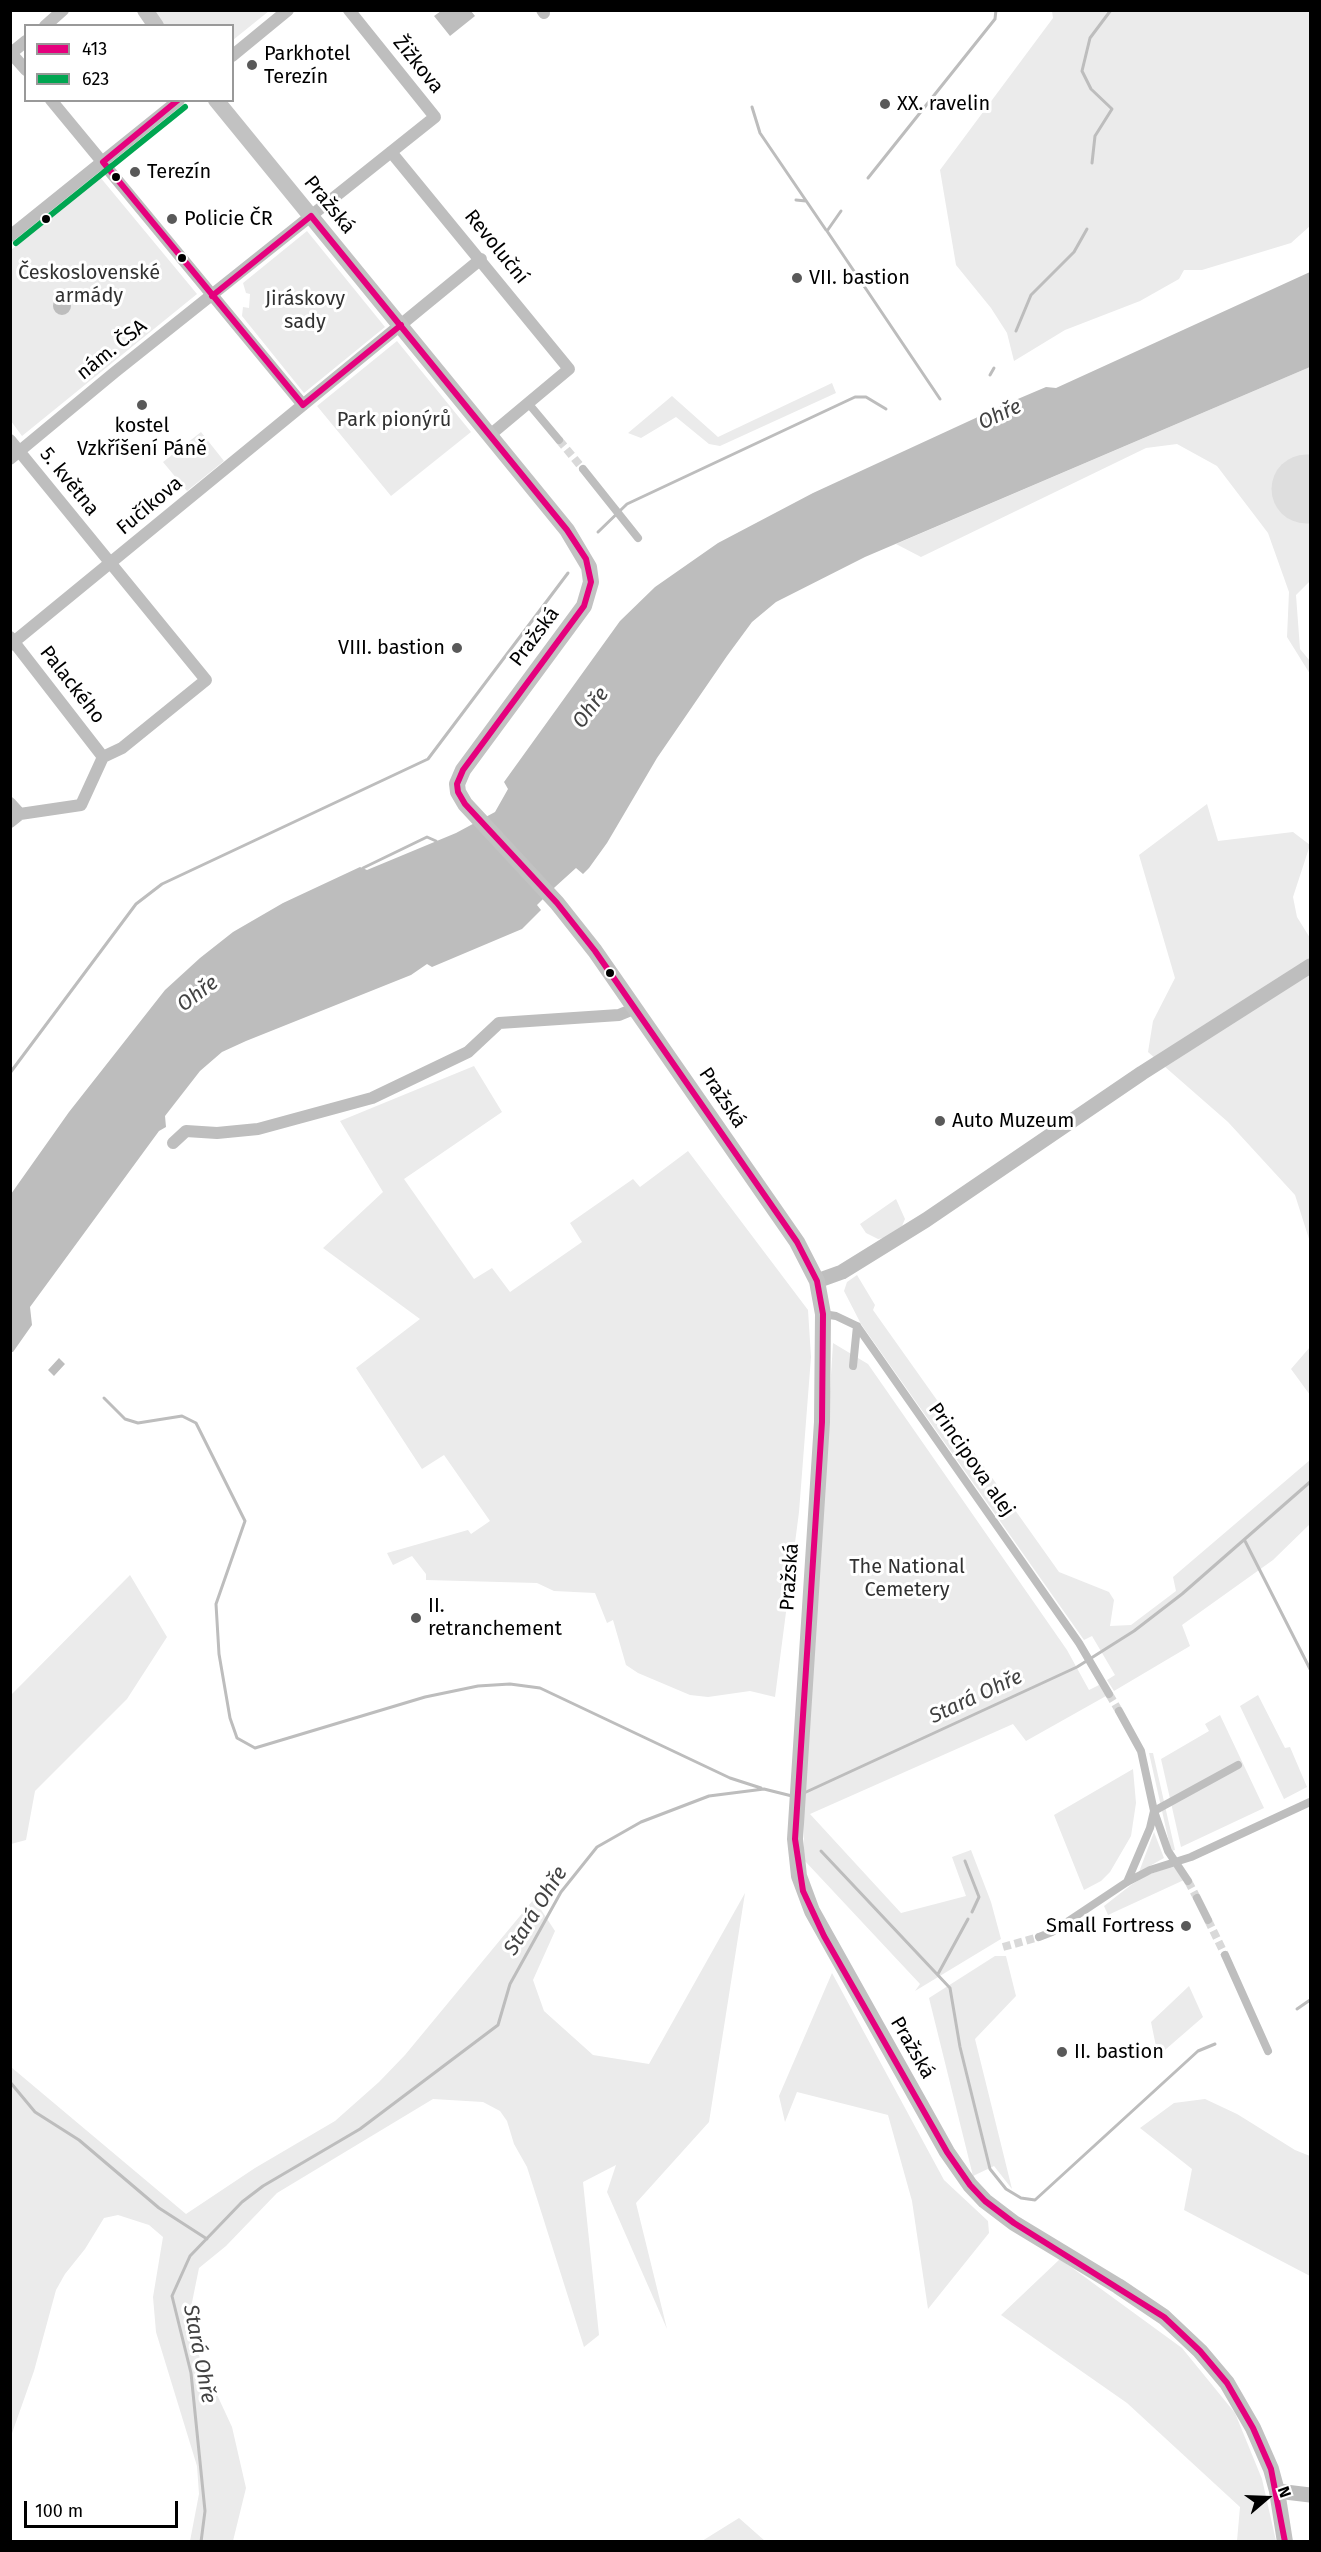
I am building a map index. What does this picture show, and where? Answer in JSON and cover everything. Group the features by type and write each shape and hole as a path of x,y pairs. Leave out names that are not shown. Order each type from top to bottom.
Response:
{"main road":[{"path":"144,10 154,24"},
{"name":"Pražská","path":"218,102 575,541 589,567 591,582 584,606 463,770 457,784 460,797 465,804 557,903 636,1008 797,1242 817,1281 823,1314 822,1422 796,1812 796,1858 803,1892 947,2152 970,2186 985,2201 1014,2223 1061,2250 1164,2318 1200,2351 1240,2402 1263,2449 1277,2491 1285,2541"}],"street":[{"path":"47,24 63,10"},
{"path":"234,54 288,10"},
{"name":"Žižkova","path":"349,10 435,117"},
{"path":"24,43 11,53 24,68"},
{"path":"53,102 303,405"},
{"path":"10,236 176,102"},
{"name":"nám. ČSA","path":"15,456 435,117"},
{"name":"Revoluční","path":"392,152 569,369 528,403"},
{"name":"Fučíkova","path":"12,642 111,564 481,259"},
{"path":"490,435 528,403 559,440"},
{"path":"10,440 15,456"},
{"name":"5. května","path":"15,456 111,564 206,680 122,747 103,756"},
{"path":"583,469 638,538"},
{"name":"Palackého","path":"12,642 103,756"},
{"path":"10,803 15,818 81,805 103,756"},
{"path":"817,1281 842,1272 926,1220 1142,1073 1311,966"},
{"path":"173,1143 186,1131 217,1133 258,1129 372,1098 468,1052 499,1023 620,1015 636,1008"},
{"path":"823,1314 836,1316 856,1326 853,1366"},
{"name":"Principova alej","path":"856,1326 1079,1643 1109,1694"},
{"path":"1119,1711 1141,1750 1154,1811 1172,1861 1184,1872 1188,1881"},
{"path":"1127,1882 1150,1828 1154,1811 1238,1765"},
{"path":"1039,1936 1052,1932 1095,1906 1127,1882 1172,1861 1191,1857 1311,1802"},
{"path":"1197,1898 1208,1920"},
{"path":"1225,1955 1268,2051"},
{"path":"1277,2491 1311,2495"}],"green space":[{"path":"152,11 269,11 234,39 234,24 162,24"},
{"path":"1052,11 1310,11 1310,226 1291,243 1202,270 1184,270 1179,279 1140,301 1065,330 1014,361 1007,333 991,308 956,265 940,170 1053,18"},
{"name":"Československé armády","path":"100,177 197,294 22,436 11,421 11,250"},
{"name":"Jiráskovy sady","path":"307,231 385,327 304,393 242,316 243,307 249,308 250,294 246,293 243,283"},
{"name":"Park pionýrů","path":"397,341 471,432 391,496 317,406"},
{"path":"1310,367 1310,581 1296,595 1300,649 1310,661 1310,674 1287,637 1289,592 1268,533 1217,466 1177,444 1146,448 921,557 896,544"},
{"path":"832,383 836,393 720,446 709,444 676,417 641,438 628,433 672,396 718,437"},
{"path":"201,432 224,461 187,491 163,462"},
{"path":"1207,804 1218,841 1293,832 1310,845 1293,897 1297,917 1310,938 1310,1242 1295,1195 1228,1122 1148,1052 1153,1021 1175,978 1139,855"},
{"path":"474,1066 502,1112 404,1179 474,1279 492,1268 510,1292 582,1242 570,1223 633,1179 640,1187 688,1151 808,1310 811,1357 799,1512 775,1697 750,1691 708,1697 690,1695 638,1673 626,1665 613,1620 607,1623 595,1593 554,1591 537,1583 426,1580 426,1574 412,1556 393,1565 387,1553 468,1530 471,1534 490,1521 444,1455 422,1469 356,1368 420,1319 323,1248 383,1192 340,1121"},
{"path":"896,1199 905,1219 902,1226 884,1238 878,1239 866,1233 860,1224"},
{"path":"857,1275 875,1305 873,1310 1059,1572 1109,1592 1114,1600 1110,1626 1131,1625 1176,1591 1173,1577 1310,1460 1310,1524 1273,1560 1182,1625 1190,1646 1114,1691 1107,1680 1115,1675 1092,1636 1084,1640 861,1324 844,1291 847,1282"},
{"name":"The National Cemetery","path":"833,1343 868,1364 1067,1650 1089,1690 1099,1685 1106,1696 1026,1741 1013,1724 810,1814 901,1913 966,1896 952,1857 971,1850 991,1902 1001,1939 915,1991 920,1984 804,1860 804,1810"},
{"path":"1310,1347 1310,1395 1291,1369"},
{"path":"130,1575 167,1637 127,1699 35,1791 26,1840 11,1844 11,1695"},
{"path":"1258,1695 1285,1748 1290,1747 1307,1787 1284,1799 1240,1706"},
{"path":"1220,1715 1264,1808 1181,1847 1161,1759 1209,1731 1205,1724"},
{"path":"1149,1753 1153,1753 1175,1850 1171,1851"},
{"path":"1133,1769 1136,1803 1131,1836 1110,1872 1101,1881 1084,1890 1054,1815"},
{"path":"1154,1832 1164,1858 1139,1872"},
{"path":"1173,1866 1184,1880 1108,1915 1104,1906 1131,1885 1145,1876"},
{"path":"745,1893 709,2122 636,2203 667,2329 607,2192 616,2165 583,2182 599,2335 584,2347 527,2167 514,2144 507,2121 500,2111 483,2102 433,2099 277,2193 226,2246 199,2268 188,2322 200,2358 232,2427 246,2488 233,2541 190,2541 199,2494 197,2466 156,2332 153,2297 163,2237 149,2225 118,2215 104,2218 85,2249 65,2274 56,2290 34,2371 11,2436 11,2067 186,2214 255,2168 335,2121 379,2082 405,2055 534,1899 555,1931 533,1980 544,2011 593,2055 649,2064"},
{"path":"995,1956 1006,1956 1016,1996 975,2039 1012,2189 994,2166 973,2176 929,1998"},
{"path":"832,1973 944,2180 988,2221 989,2233 928,2309 912,2201 888,2115 797,2092 785,2122 779,2096"},
{"path":"1189,1986 1203,2017 1158,2056 1151,2022"},
{"path":"1205,2099 1237,2114 1295,2150 1310,2156 1310,2276 1184,2210 1192,2169 1140,2128 1174,2103"},
{"path":"1060,2259 1182,2348 1235,2413 1262,2479 1276,2541 1237,2541 1240,2507 1127,2403 1001,2315"},
{"path":"739,2518 765,2541 702,2541"}],"water":[{"path":"441,11 471,11 475,16 450,36 434,16"},
{"name":"Ohře","path":"1310,272 1310,367 865,557 776,602 752,622 727,656 657,758 607,843 589,868 583,874 576,868 555,887 537,905 541,910 522,929 432,967 427,964 411,975 222,1052 200,1071 165,1116 166,1127 159,1131 30,1307 32,1325 11,1352 11,1194 69,1112 165,990 200,958 233,932 283,903 360,867 367,870 456,833 495,812 508,789 504,782 620,621 655,587 718,543 813,493 1006,404 1046,387 1056,388"},
{"path":"58,297 66,297 71,302 69,313 58,315 53,310 53,302"},
{"path":"59,1358 65,1364 54,1376 48,1370"}],"waterway":[{"path":"868,178 995,19 996,10"},
{"path":"1092,163 1095,136 1112,109 1091,89 1082,71 1090,38 1111,10"},
{"path":"752,107 760,133 826,230"},
{"path":"796,200 806,201"},
{"path":"841,211 827,231 940,399"},
{"path":"1016,331 1031,295 1074,252 1087,229"},
{"path":"990,375 994,368"},
{"path":"598,532 627,504 855,397 866,397 886,409"},
{"path":"10,1073 136,904 162,884 428,759 568,573"},
{"path":"363,868 427,837 436,841"},
{"path":"104,1398 125,1419 138,1423 182,1416 196,1423 245,1521 216,1604 219,1654 230,1718 237,1738 255,1748 425,1697 478,1686 510,1684 540,1688 730,1778 761,1788"},
{"name":"Stará Ohře","path":"804,1793 1077,1667 1134,1631 1182,1594 1310,1482"},
{"path":"1245,1541 1310,1669"},
{"name":"Stará Ohře","path":"201,2542 205,2511 191,2373 172,2296 190,2256 242,2202 263,2186 360,2129 498,2025 510,1984 561,1892 597,1847 641,1822 709,1796 764,1789 792,1796"},
{"path":"821,1851 950,1988 960,2047 990,2169 1006,2189 1021,2198 1035,2200 1198,2051 1215,2044"},
{"path":"965,1861 979,1897 972,1912"},
{"path":"938,1974 968,1919"},
{"path":"1297,2009 1310,2000"},
{"path":"10,2082 35,2112 79,2140 159,2208 207,2239"}],"tunnel":[{"path":"559,440 583,469"},
{"path":"1109,1694 1119,1711"},
{"path":"1188,1881 1197,1898"},
{"path":"1208,1920 1225,1955"},
{"path":"1003,1947 1039,1937"}],"transit line":[{"name":"413","path":"103,162 176,102"},
{"name":"623","path":"16,243 185,107"},
{"name":"413","path":"103,162 303,405 401,325"},
{"name":"413","path":"212,296 311,216 567,530 586,559 591,582 584,606 463,770 457,784 458,792 465,804 557,903 595,951 797,1242 817,1281 823,1314 822,1422 795,1839 803,1891 824,1936 947,2152 970,2185 985,2201 1014,2223 1164,2317 1200,2351 1227,2383 1253,2428 1271,2469 1285,2542"}],"place":[{"name":"Parkhotel Terezín","path":"252,65"},
{"name":"XX. ravelin","path":"885,104"},
{"name":"Terezín","path":"135,172"},
{"name":"Policie ČR","path":"172,219"},
{"name":"VII. bastion","path":"797,278"},
{"name":"kostel Vzkříšení Páně","path":"142,405"},
{"name":"VIII. bastion","path":"457,648"},
{"name":"Auto Muzeum","path":"940,1121"},
{"name":"II. retranchement","path":"416,1618"},
{"name":"Small Fortress","path":"1186,1926"},
{"name":"II. bastion","path":"1062,2052"}]}
